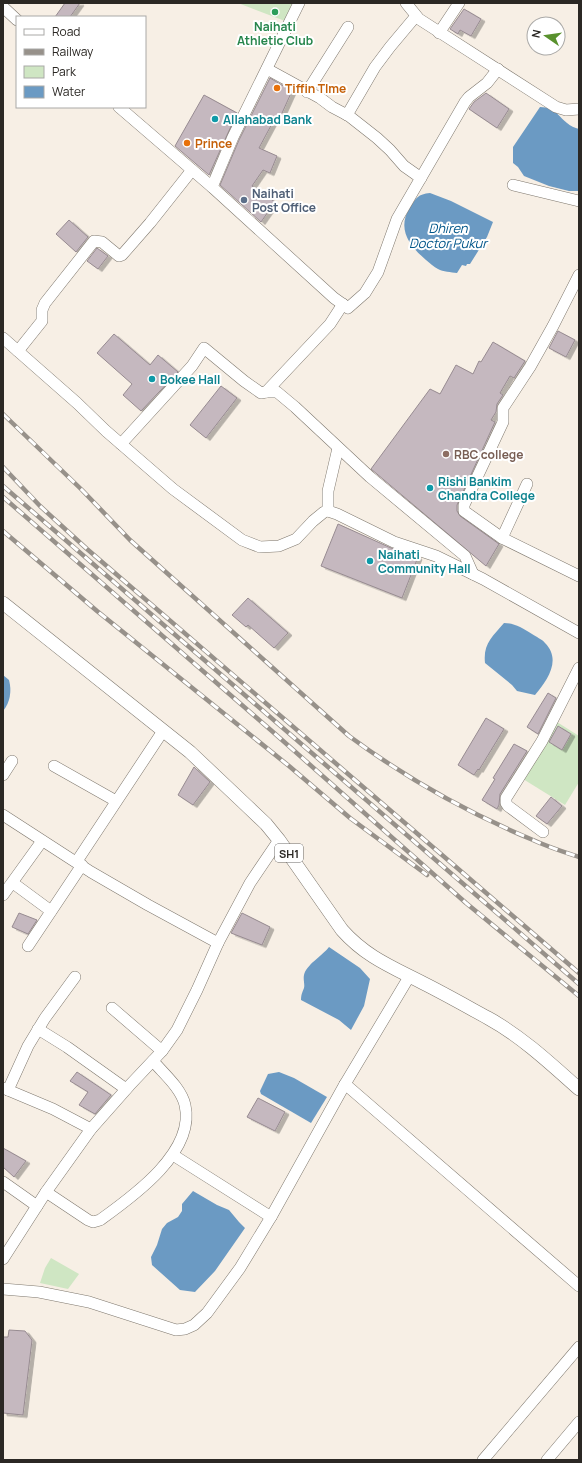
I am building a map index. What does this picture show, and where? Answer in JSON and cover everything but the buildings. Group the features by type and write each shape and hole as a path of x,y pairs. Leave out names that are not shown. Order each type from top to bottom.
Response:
{"main road":[{"name":"SH1","path":"3,603 190,752 225,784 266,824 279,840 342,930 354,943 370,955 409,977 489,1019 532,1048 579,1089"}],"street":[{"path":"212,187 233,137 299,3"},
{"path":"406,3 416,16 439,33 556,107 566,110 579,109"},
{"path":"439,33 459,3"},
{"path":"3,7 16,19"},
{"path":"347,115 375,67 416,16"},
{"path":"307,92 348,27"},
{"path":"267,69 347,115 377,138 404,166 421,178"},
{"path":"119,108 212,187 310,277 348,308 365,293 378,272 397,219 465,102 487,83 498,69"},
{"path":"18,350 42,321 42,310 45,303 94,241 102,242 119,256 122,255 192,170"},
{"path":"513,185 579,201"},
{"path":"579,275 530,366 503,408 503,422 464,505 464,511 468,515 502,538 579,576"},
{"path":"266,392 330,324 343,304"},
{"path":"4,341 18,350 106,431 173,489 242,540 260,547 279,546 296,539 313,520 324,512 328,511 394,542 436,556 473,574 579,633"},
{"path":"121,444 192,366 207,344 244,381 261,393 277,392 295,406 370,477 464,556 473,574"},
{"path":"328,511 328,491 338,448"},
{"path":"502,538 527,484"},
{"path":"543,832 507,805 506,798 542,741 579,668"},
{"path":"28,946 51,911 116,802 163,731"},
{"path":"3,775 12,761"},
{"path":"54,766 116,802"},
{"path":"3,815 42,841 148,905 218,943"},
{"path":"3,1259 46,1192 91,1129 162,1051 178,1030 218,943 250,883 279,840"},
{"path":"3,895 42,841"},
{"path":"13,883 51,911"},
{"path":"75,977 38,1029 6,1089 53,1109 91,1129"},
{"path":"3,1290 39,1292 89,1302 176,1330 185,1329 194,1325 207,1313 240,1268 271,1217 345,1084 409,977"},
{"path":"112,1008 162,1051"},
{"path":"38,1029 67,1047 126,1090"},
{"path":"46,1192 88,1220 93,1222 100,1220 145,1185 173,1155 185,1127 185,1105 179,1092 153,1060"},
{"path":"345,1084 579,1286"},
{"path":"173,1155 271,1217"},
{"path":"3,1182 37,1206"},
{"path":"483,1460 579,1347"},
{"path":"547,1460 579,1422"}],"green space":[{"name":"Naihati Athletic Club","path":"238,3 292,3 285,21"},
{"path":"557,722 579,736 579,782 565,805 523,779"},
{"path":"51,1258 79,1274 68,1289 40,1283 45,1268"}],"water":[{"path":"540,107 553,110 563,120 579,129 579,191 569,191 549,186 524,176 518,167 513,163 513,147"},
{"name":"Dhiren Doctor Pukur","path":"430,193 451,201 493,222 487,237 470,264 467,264 466,266 462,265 457,273 442,271 435,267 415,249 407,237 404,224 409,209 418,197 423,194"},
{"path":"504,623 515,625 525,630 542,640 550,650 552,656 551,670 548,677 535,695 517,691 512,685 485,663 485,651 489,641"},
{"path":"3,675 9,680 10,697 3,711"},
{"path":"329,947 360,968 370,979 364,1006 351,1030 339,1020 301,1000 305,971"},
{"path":"279,1072 294,1078 327,1097 311,1123 261,1094 260,1091 268,1074"},
{"path":"193,1191 229,1210 245,1228 215,1271 195,1292 180,1290 152,1265 151,1257 162,1229 167,1223 178,1217 182,1211 182,1204"}],"railway":[{"path":"3,414 82,490 130,540 349,736 438,794 509,830 539,843 579,857"},
{"path":"3,467 40,506 87,549 579,973"},
{"path":"3,486 579,984"},
{"path":"3,497 273,732 466,903 579,996"},
{"path":"3,531 97,611 289,766 350,818 427,875"}],"place":[{"name":"Naihati Athletic Club","path":"275,12"},
{"name":"Tiffin TIme","path":"277,88"},
{"name":"Allahabad Bank","path":"215,119"},
{"name":"Prince","path":"187,143"},
{"name":"Naihati Post Office","path":"244,200"},
{"name":"Bokee Hall","path":"152,379"},
{"name":"RBC college","path":"446,454"},
{"name":"Rishi Bankim Chandra College","path":"430,488"},
{"name":"Naihati Community Hall","path":"370,561"}]}
